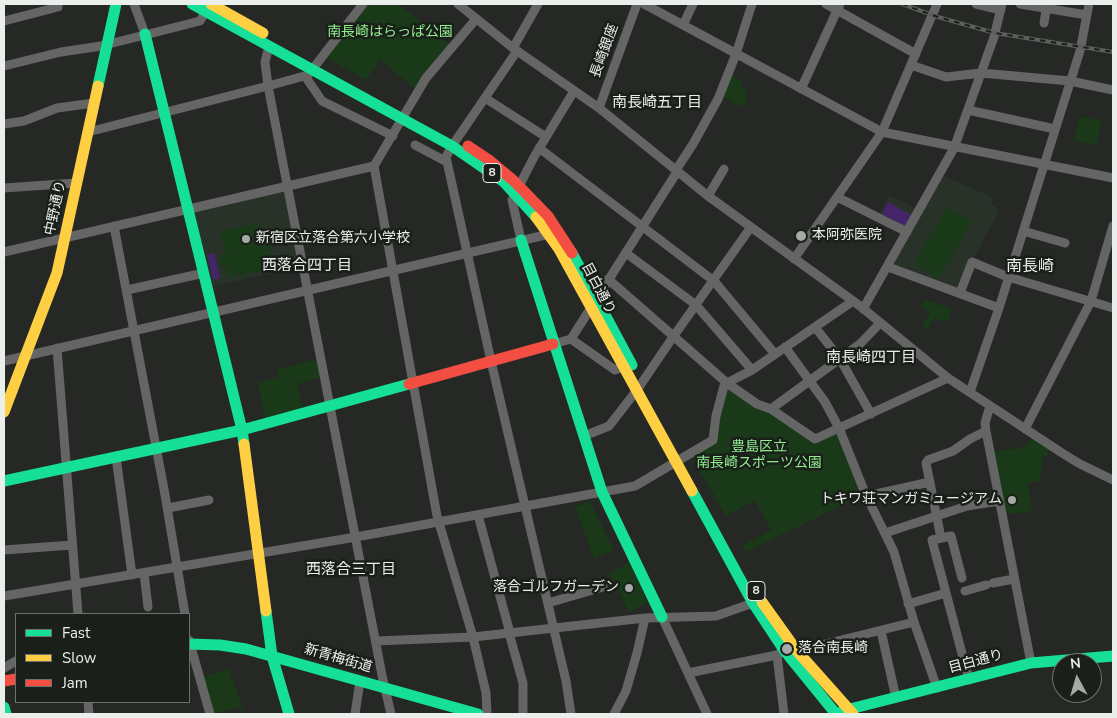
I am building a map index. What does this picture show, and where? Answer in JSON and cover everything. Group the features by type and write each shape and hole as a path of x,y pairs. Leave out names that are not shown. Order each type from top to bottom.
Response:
{"main road":[{"name":"中野通り","path":"4,412 57,273 116,4"},
{"name":"目白通り","path":"192,4 208,8 227,7 312,69"},
{"name":"目白通り","path":"208,8 269,46 454,143 488,170 518,190 554,232 680,460 761,600 797,651 850,712"},
{"path":"145,34 242,430 272,656 288,714"},
{"path":"521,240 602,492 662,617"},
{"name":"目白通り","path":"594,304 624,367 639,386"},
{"path":"4,481 242,430 554,344"},
{"name":"目白通り","path":"680,460 752,602 781,652 833,714 850,712 883,701 1031,663 1113,656"},
{"name":"新青梅街道","path":"190,643 220,645 272,656 478,714"},
{"path":"870,714 873,708 883,701"},
{"path":"4,707 6,714"}],"street":[{"path":"4,21 58,7 58,4"},
{"path":"134,4 145,34"},
{"path":"88,132 268,86 312,69 363,4"},
{"path":"458,4 515,50 599,108 708,196 853,301 948,378 1025,430 1080,464 1113,478"},
{"path":"538,4 515,50 446,157 554,628 571,714"},
{"name":"長崎銀座","path":"599,108 637,4"},
{"path":"644,4 882,132 954,148 1113,178"},
{"path":"683,25 693,4"},
{"path":"554,344 571,339 677,171 715,106 736,54 752,4"},
{"path":"826,4 838,7 916,54"},
{"path":"794,259 882,132 937,4"},
{"path":"863,309 954,148 982,73 1002,7 976,4"},
{"path":"1020,4 1046,6 1087,15"},
{"path":"970,392 1070,82 1089,4"},
{"path":"1044,23 1046,6"},
{"path":"801,89 838,7"},
{"path":"4,66 61,52 101,46 200,20 208,8"},
{"path":"476,19 426,78 374,166 439,522 474,637 486,693 487,714"},
{"path":"269,46 266,62 268,86 384,688 391,714"},
{"path":"911,65 946,77 982,73 1070,82 1113,90"},
{"path":"312,69 322,101 393,136"},
{"path":"521,240 512,200 546,136 574,91"},
{"path":"485,98 546,136"},
{"path":"4,124 24,121 57,108 94,103"},
{"path":"968,110 1055,129"},
{"path":"415,146 447,162"},
{"path":"540,148 714,281 775,354"},
{"path":"4,252 374,166"},
{"path":"708,196 724,169"},
{"path":"4,188 76,183"},
{"path":"837,197 907,232"},
{"path":"114,226 168,508 185,613"},
{"path":"1025,430 1064,356 1090,301 1113,226"},
{"path":"584,436 610,426 751,228"},
{"path":"1023,231 1065,243"},
{"path":"4,361 554,232"},
{"path":"626,253 696,305 752,370"},
{"path":"960,293 972,262 1008,277 1113,308"},
{"path":"888,267 998,308"},
{"path":"127,290 204,273"},
{"path":"608,279 727,383 756,404 771,409 815,439 948,378"},
{"path":"4,596 259,554 635,486 713,440 716,416 724,386 727,383 752,370 853,301"},
{"path":"771,409 840,359 869,336 880,323"},
{"path":"814,327 840,359 871,414"},
{"path":"571,339 615,370 624,367"},
{"path":"785,347 825,402 840,428 894,552 908,604 937,688"},
{"path":"57,348 78,613"},
{"path":"990,406 985,423 986,431 1031,663"},
{"path":"941,538 926,463 928,460 953,451 986,431"},
{"path":"116,457 132,575"},
{"path":"868,496 930,482"},
{"path":"168,508 209,500"},
{"path":"885,533 967,506 999,502"},
{"path":"478,515 523,683 523,714"},
{"path":"962,578 951,536 932,540 969,680"},
{"path":"4,550 72,545"},
{"path":"144,573 148,607"},
{"path":"965,591 1014,579"},
{"path":"548,603 603,587"},
{"path":"908,604 946,593"},
{"path":"376,641 474,637 645,618 716,616 752,602"},
{"path":"662,617 707,714"},
{"path":"614,714 626,691 645,618"},
{"path":"797,651 914,622"},
{"path":"881,631 896,698"},
{"path":"190,646 210,714"},
{"path":"688,672 781,652 784,714"},
{"path":"4,668 15,662"},
{"path":"355,714 360,681"}],"shaded area":[{"path":"942,175 994,198 991,204 1000,210 973,259 970,258 958,290 892,265"},
{"name":"新宿区立落合第六小学校","path":"282,191 284,193 299,267 210,287 193,211"},
{"path":"889,196 915,208 916,211 906,229 879,215"},
{"path":"888,202 911,215 905,226 882,214"},
{"path":"214,253 220,278 213,280 207,254"}],"green space":[{"name":"南長崎はらっぱ公園","path":"366,4 399,4 450,45 417,90 380,60 366,80 326,58"},
{"path":"730,75 743,82 741,88 748,91 745,96 748,98 743,107 722,97"},
{"path":"1080,116 1102,121 1096,146 1074,140"},
{"path":"947,207 972,221 939,279 914,264"},
{"path":"258,223 260,233 287,226 289,236 268,241 274,268 228,278 226,267 222,268 220,254 225,252 220,231"},
{"path":"925,299 952,309 948,322 934,318 928,329 922,326 930,313 921,306"},
{"path":"318,359 322,377 297,384 303,408 265,418 258,383 278,377 277,369"},
{"name":"豊島区立 南長崎スポーツ公園","path":"726,387 774,412 814,441 835,433 839,434 864,495 746,552 742,546 771,530 755,501 726,516 691,456 715,441"},
{"path":"1031,438 1048,449 1048,457 1043,456 1040,481 1028,483 1032,511 1003,515 993,452 1025,447"},
{"path":"590,501 614,550 594,559 575,507"},
{"name":"落合ゴルフガーデン","path":"629,563 648,603 629,612 609,573"},
{"path":"229,669 245,714 243,714 240,707 213,714 203,677"}],"railway":[{"path":"902,4 938,17 995,33 1113,52"}],"traffic: fast":[{"path":"98,86 116,4"},
{"path":"192,4 452,146 504,182 536,217"},
{"path":"145,34 244,444"},
{"path":"521,240 602,492 662,617"},
{"path":"572,253 632,365"},
{"path":"4,481 242,430 409,384"},
{"path":"692,491 753,603 784,650 836,714"},
{"path":"266,611 272,656 289,714"},
{"path":"190,644 220,645 246,649 478,714"},
{"path":"842,711 1031,663 1113,656"},
{"path":"4,707 6,714"}],"traffic: slow":[{"path":"211,4 263,33"},
{"path":"4,412 57,273 98,86"},
{"path":"536,217 559,249 692,491"},
{"path":"244,444 266,611"},
{"path":"762,602 797,651 853,714"}],"traffic: jam":[{"path":"468,146 489,160 514,181 548,216 572,253"},
{"path":"409,384 553,344"},
{"path":"4,681 15,679"}],"place":[{"name":"本阿弥医院","path":"801,236"},
{"name":"新宿区立落合第六小学校","path":"246,239"},
{"name":"トキワ荘マンガミュージアム","path":"1012,500"},
{"name":"落合ゴルフガーデン","path":"629,588"},
{"name":"落合南長崎","path":"787,649"}],"district":[{"name":"南長崎五丁目","path":"657,103"},
{"name":"西落合四丁目","path":"307,266"},
{"name":"南長崎","path":"1030,267"},
{"name":"南長崎四丁目","path":"871,358"},
{"name":"西落合三丁目","path":"351,570"}]}
